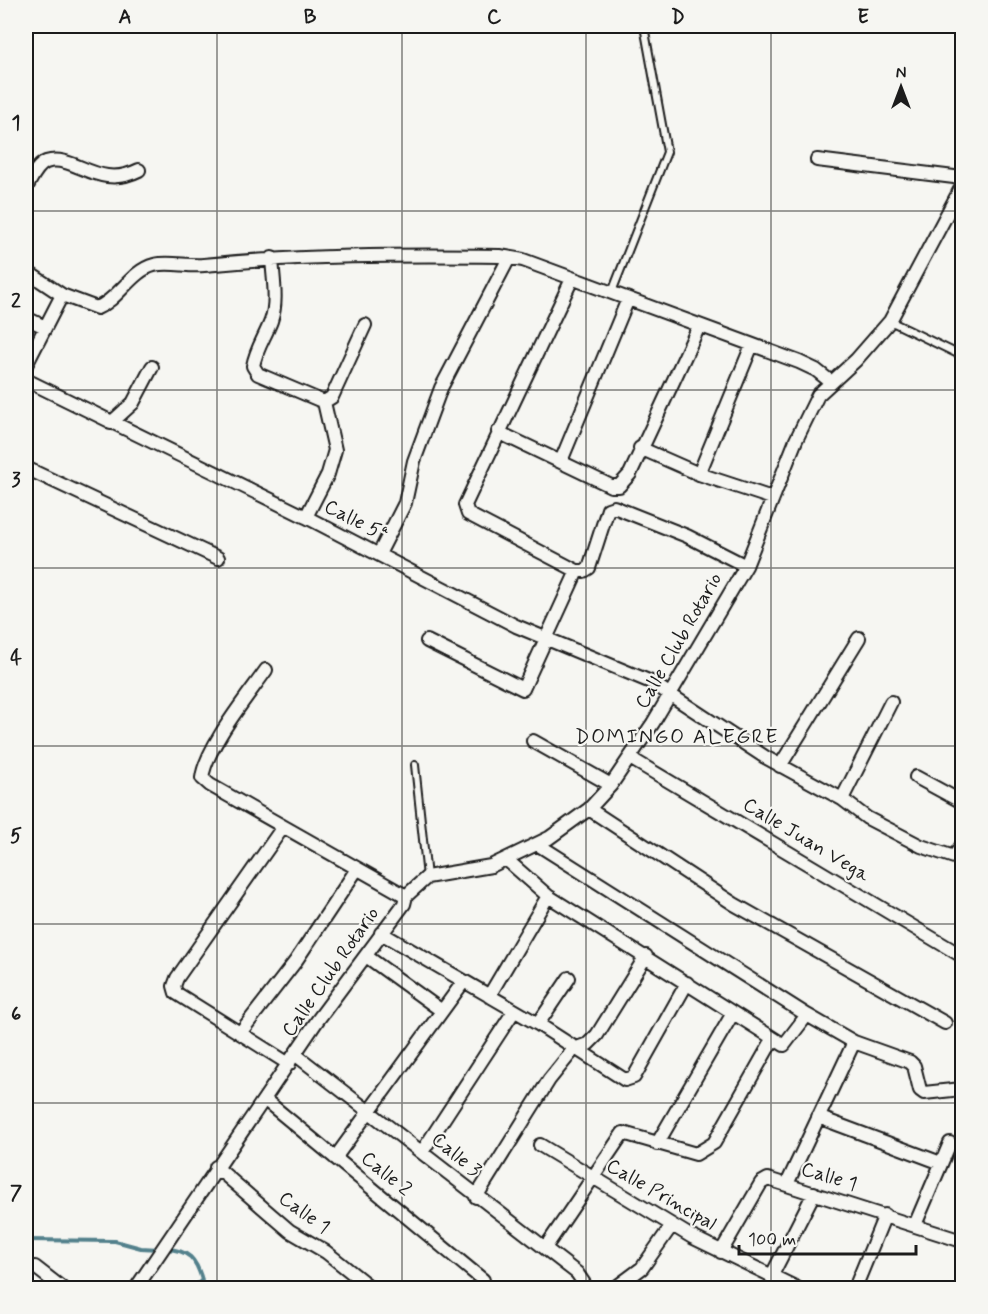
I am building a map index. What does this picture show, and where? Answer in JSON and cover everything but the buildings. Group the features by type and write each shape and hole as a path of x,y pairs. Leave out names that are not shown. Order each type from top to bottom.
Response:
{"street":[{"path":"817,160 963,178"},
{"path":"26,188 39,167 47,162 57,162 112,178 139,170"},
{"name":"Calle Club Rotario","path":"136,1288 216,1167 293,1060 317,1021 404,904 406,896 427,878 470,871 507,860 537,844 589,809 611,785 630,758 746,566 772,498 818,395 856,360 890,321 963,186"},
{"path":"272,258 275,296 272,320 256,353 254,366 258,374 324,402"},
{"path":"26,271 62,295 97,308 109,303 138,274 153,265 202,265 272,258 509,258 523,260 752,345 816,370 831,382"},
{"path":"379,555 405,503 414,461 441,388 509,258"},
{"path":"572,279 465,505 468,514 577,571 589,568 608,509 614,507 687,537 746,566"},
{"path":"26,365 62,295"},
{"path":"561,461 628,299"},
{"path":"26,318 45,327"},
{"path":"324,402 332,397 365,325"},
{"path":"614,507 619,486 630,474 639,448 699,326"},
{"path":"699,474 752,345"},
{"path":"111,423 133,403 152,367"},
{"name":"Calle 5ª","path":"26,380 306,517 516,626 651,682 780,765 842,799 867,818 921,846 958,858"},
{"path":"306,517 328,474 335,450 324,402"},
{"path":"498,432 611,486 619,486"},
{"path":"639,448 699,474 772,498"},
{"path":"26,468 218,558"},
{"path":"427,641 523,689 577,571"},
{"path":"780,765 860,638"},
{"path":"266,670 229,723 203,768 202,778 210,785 406,896"},
{"path":"842,799 891,702"},
{"path":"533,741 611,785"},
{"name":"Calle Juan Vega","path":"630,758 963,956"},
{"path":"916,777 963,802"},
{"path":"589,809 734,904 945,1023"},
{"name":"Calle 3","path":"283,827 174,986 176,993 240,1033 293,1060 369,1112 576,1273 587,1288"},
{"path":"537,844 807,1016 854,1042 910,1062 914,1066 920,1090 924,1093 963,1089"},
{"path":"958,858 963,845"},
{"path":"507,860 548,896 784,1045 807,1016"},
{"path":"240,1033 295,962 357,869"},
{"path":"489,996 548,896"},
{"path":"381,933 538,1024 626,1080 630,1080 687,983"},
{"path":"366,956 442,1011"},
{"path":"476,1197 549,1080 574,1049 588,1044 597,1035 646,956"},
{"path":"538,1024 569,978"},
{"path":"335,1158 464,981"},
{"path":"422,1152 514,1011"},
{"path":"657,1144 733,1012"},
{"path":"545,1248 623,1133 696,1154 714,1143 773,1039"},
{"path":"787,1185 854,1042"},
{"name":"Calle 2","path":"264,1099 483,1280"},
{"path":"818,1118 941,1163"},
{"path":"915,1225 950,1143"},
{"name":"Calle Principal","path":"540,1145 672,1225 721,1252 797,1288"},
{"name":"Calle 1","path":"216,1167 290,1231 326,1252 371,1288"},
{"name":"Calle 1","path":"721,1252 761,1183 768,1179 963,1241"},
{"path":"771,1277 814,1193"},
{"path":"855,1288 885,1215"},
{"path":"615,1288 642,1268 672,1225"},
{"path":"35,1267 62,1288"}],"lane":[{"path":"612,292 667,152 644,26"},
{"path":"890,321 963,356"},
{"path":"415,765 427,878"}],"waterway":[{"path":"26,1240 115,1241 141,1248 159,1249"},
{"path":"166,1249 180,1251 194,1261 202,1280 193,1288"}],"district":[{"name":"DOMINGO ALEGRE","path":"677,737"}]}
